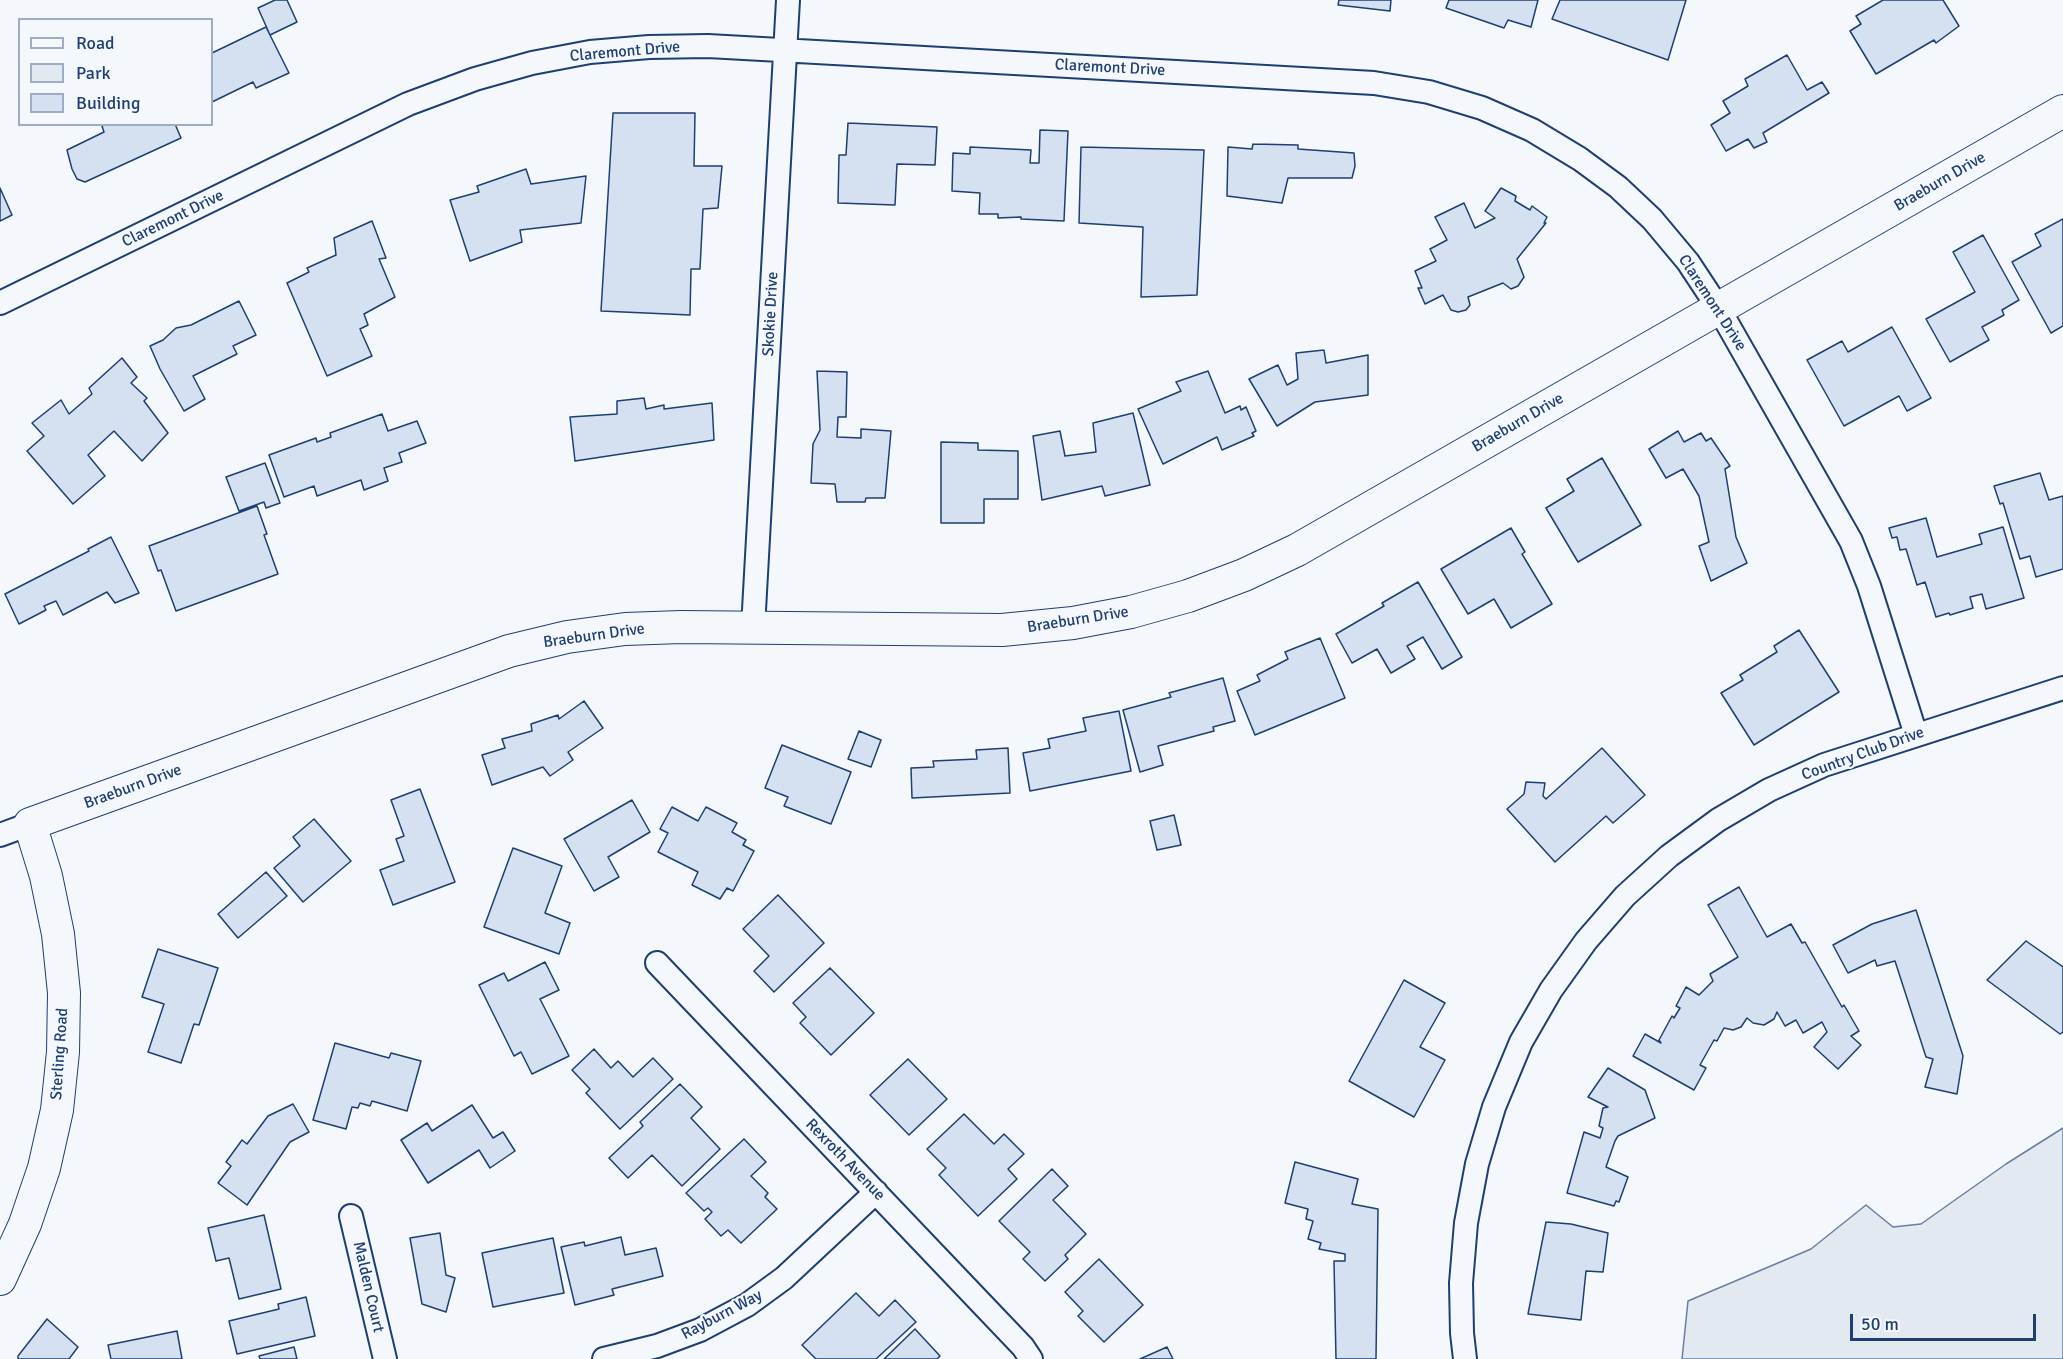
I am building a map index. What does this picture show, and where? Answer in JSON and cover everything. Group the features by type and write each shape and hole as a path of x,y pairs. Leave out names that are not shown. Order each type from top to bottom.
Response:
{"street":[{"name":"Skokie Drive","path":"753,628 788,0"},
{"name":"Claremont Drive","path":"0,303 408,104 475,79 532,63 590,52 708,46 1374,83 1429,92 1482,108 1532,130 1580,159 1618,187 1652,219 1688,262 1719,309 1851,541 1869,586 1916,735"},
{"name":"Braeburn Drive","path":"0,835 509,651 567,637 625,629 681,627 1002,630 1084,621 1131,612 1188,596 1244,575 1297,550 2063,111"},
{"name":"Country Club Drive","path":"1465,1359 1461,1283 1466,1223 1477,1164 1494,1107 1521,1042 1551,990 1580,949 1625,896 1669,856 1718,820 1769,790 1824,765 2063,688"},
{"name":"Sterling Road","path":"0,1279 25,1224 44,1168 57,1110 63,1052 64,993 58,934 46,876 30,824"},
{"name":"Rexroth Avenue","path":"657,963 1023,1347 1031,1359"},
{"name":"Rayburn Way","path":"604,1359 657,1346 689,1334 747,1305 784,1278 876,1192"},
{"name":"Malden Court","path":"351,1216 385,1359"}],"green space":[{"path":"2063,1128 2063,1359 1682,1359 1688,1301 1811,1249 1866,1205 1893,1227 1921,1224 2006,1164"}],"building":[{"path":"275,0 287,0 297,22 270,35 258,8"},
{"path":"1339,0 1391,0 1390,11 1338,5"},
{"path":"1449,0 1538,0 1531,27 1508,20 1504,28 1446,8"},
{"path":"1560,0 1686,0 1668,60 1552,19"},
{"path":"1883,0 1943,0 1959,26 1936,43 1934,40 1876,74 1850,31 1861,24 1856,16"},
{"path":"266,27 289,73 256,88 253,82 213,102 213,53"},
{"path":"1787,55 1807,90 1822,82 1829,93 1763,133 1767,142 1754,148 1748,139 1726,151 1711,125 1730,113 1723,101 1748,86 1745,79"},
{"path":"613,113 695,113 694,166 722,166 718,208 703,209 700,269 691,269 690,315 601,311"},
{"path":"848,123 937,127 935,165 897,164 895,205 838,203 839,155 846,155"},
{"path":"102,126 176,126 181,138 85,182 77,179 67,150 104,132"},
{"path":"1040,130 1068,131 1064,221 1021,219 1021,217 998,218 998,214 979,214 980,193 952,191 953,153 970,154 970,147 1031,150 1030,163 1039,163"},
{"path":"1253,144 1298,145 1298,149 1354,153 1355,166 1352,178 1288,178 1282,203 1227,196 1228,147 1252,149"},
{"path":"1081,147 1204,150 1197,295 1141,297 1143,227 1079,223"},
{"path":"526,169 531,184 586,176 581,223 520,230 522,242 470,261 450,200 479,192 477,186"},
{"path":"0,188 12,215 0,221"},
{"path":"1501,188 1516,196 1515,201 1530,210 1532,206 1547,217 1544,223 1546,223 1517,259 1524,277 1518,286 1511,289 1503,283 1468,297 1470,305 1466,310 1458,312 1451,310 1443,295 1425,304 1418,288 1422,288 1415,271 1436,261 1430,249 1447,240 1435,217 1464,203 1475,228 1495,218 1485,211"},
{"path":"2063,219 2063,326 2051,333 2012,262 2041,246 2035,234"},
{"path":"372,221 386,258 379,259 395,297 364,314 368,325 360,329 372,356 327,376 287,283 309,272 307,268 336,255 334,238"},
{"path":"1983,235 2019,300 2002,310 2004,315 1982,327 1989,340 1950,362 1926,319 1975,292 1953,252"},
{"path":"239,301 256,335 233,346 237,354 193,376 205,399 184,411 150,346 163,340 176,328 191,325"},
{"path":"1892,327 1931,398 1907,411 1899,396 1844,426 1807,360 1842,341 1848,352"},
{"path":"1324,350 1326,363 1368,355 1368,395 1315,402 1277,426 1249,379 1278,365 1287,385 1298,379 1296,353"},
{"path":"122,358 137,377 131,383 147,398 144,401 168,433 142,461 114,431 88,455 105,476 73,504 27,451 44,436 32,423 61,400 69,414 92,394 89,388"},
{"path":"817,371 847,372 846,417 838,417 837,437 861,438 861,429 891,431 885,498 866,498 865,502 837,502 835,484 811,483 813,444 820,430"},
{"path":"1208,371 1225,413 1240,406 1241,410 1246,407 1256,431 1252,433 1254,436 1222,450 1217,437 1163,464 1138,409 1181,391 1176,382"},
{"path":"644,398 646,409 664,405 664,409 712,403 714,440 575,461 570,417 617,414 617,401"},
{"path":"1133,413 1150,485 1105,496 1102,486 1042,500 1033,436 1060,431 1065,456 1096,452 1093,423"},
{"path":"382,414 388,431 417,421 426,443 399,453 402,462 384,468 388,481 364,490 361,480 317,496 314,486 284,497 269,455 316,438 317,442 331,437 330,433"},
{"path":"1678,431 1684,442 1701,433 1706,441 1711,438 1730,466 1725,469 1736,537 1747,563 1711,581 1699,546 1709,542 1699,496 1683,469 1666,478 1649,449"},
{"path":"941,442 978,443 978,450 1018,451 1018,499 984,499 984,523 941,523"},
{"path":"1602,458 1641,525 1578,562 1546,508 1574,491 1567,479"},
{"path":"265,463 280,503 266,508 264,502 239,511 226,477"},
{"path":"2040,473 2049,500 2063,496 2063,569 2036,577 2030,556 2020,559 2003,503 2000,504 1994,486"},
{"path":"257,506 267,534 264,535 278,574 176,611 161,570 158,571 149,546"},
{"path":"1926,518 1937,557 1982,544 1979,534 2003,527 2024,598 1986,609 1982,594 1970,597 1973,608 1936,617 1925,582 1917,585 1906,549 1900,550 1897,537 1892,538 1889,528"},
{"path":"1511,528 1525,552 1522,554 1552,604 1511,628 1494,599 1468,614 1441,569"},
{"path":"111,537 139,593 115,603 107,592 63,615 56,601 44,606 46,610 19,624 5,594 89,551 88,549"},
{"path":"1418,582 1462,657 1442,669 1423,637 1407,646 1415,659 1391,673 1377,649 1352,663 1336,634 1384,606 1382,603"},
{"path":"1799,630 1839,692 1754,745 1721,693 1743,680 1740,675 1777,652 1774,646"},
{"path":"1320,638 1345,698 1255,735 1237,691 1260,681 1257,675 1288,659 1285,652"},
{"path":"1223,678 1235,721 1213,727 1214,731 1158,746 1163,765 1140,772 1123,710 1171,697 1169,693"},
{"path":"584,701 603,728 568,752 573,760 550,776 543,767 492,785 482,755 505,748 502,739 532,731 531,724 558,715 559,719"},
{"path":"1119,711 1131,771 1030,791 1023,753 1050,748 1048,739 1086,731 1083,718"},
{"path":"859,731 881,740 871,767 848,759"},
{"path":"782,745 851,772 831,824 784,806 788,797 765,788"},
{"path":"1008,748 1010,793 912,798 911,768 934,767 933,761 977,759 976,750"},
{"path":"1602,748 1645,795 1613,823 1606,816 1555,862 1507,809 1524,794 1526,782 1545,783 1543,796 1546,799"},
{"path":"420,789 455,882 393,905 380,870 404,861 396,839 404,836 391,800"},
{"path":"632,800 650,832 608,857 619,877 594,891 564,839"},
{"path":"672,807 698,821 706,807 737,823 732,832 746,840 743,845 754,851 733,891 727,888 720,899 692,885 698,872 658,852 668,833 660,829"},
{"path":"1174,815 1181,845 1157,850 1150,821"},
{"path":"314,819 351,861 303,902 274,868 300,846 293,837"},
{"path":"513,848 562,866 545,913 570,923 559,954 484,927"},
{"path":"266,872 287,896 238,938 218,914"},
{"path":"1739,887 1767,937 1791,924 1802,943 1805,942 1842,1007 1844,1005 1859,1031 1851,1036 1861,1045 1838,1069 1814,1047 1827,1032 1822,1022 1803,1033 1796,1020 1785,1026 1777,1012 1774,1019 1764,1025 1753,1023 1747,1018 1741,1027 1733,1030 1724,1028 1717,1041 1714,1040 1700,1065 1706,1068 1694,1090 1633,1056 1645,1034 1661,1043 1659,1040 1672,1016 1674,1018 1680,1008 1676,1006 1686,987 1699,995 1713,981 1710,974 1738,957 1708,905"},
{"path":"778,895 824,943 774,992 754,971 769,956 743,929"},
{"path":"1916,910 1963,1056 1957,1094 1925,1087 1933,1059 1926,1057 1895,961 1877,966 1875,960 1848,973 1833,945 1872,924"},
{"path":"2026,941 2063,967 2063,1032 2060,1034 1987,980"},
{"path":"158,949 218,968 199,1025 194,1024 181,1063 148,1052 164,1004 142,997"},
{"path":"545,962 559,990 540,999 569,1056 532,1074 521,1052 514,1056 479,985 504,973 508,981"},
{"path":"830,968 874,1013 831,1055 800,1023 806,1017 793,1003"},
{"path":"1404,980 1445,1003 1420,1047 1445,1060 1414,1117 1349,1081"},
{"path":"335,1043 389,1058 391,1053 421,1061 407,1111 372,1101 370,1106 360,1103 358,1108 352,1107 346,1129 313,1120"},
{"path":"594,1049 611,1068 618,1061 633,1077 653,1058 673,1079 620,1129 586,1093 590,1089 572,1070"},
{"path":"908,1059 947,1099 909,1135 870,1095"},
{"path":"1608,1068 1645,1090 1655,1118 1618,1136 1615,1141 1606,1167 1628,1177 1619,1202 1616,1201 1614,1206 1567,1193 1584,1132 1600,1138 1603,1128 1599,1126 1603,1108 1608,1107 1588,1097"},
{"path":"680,1084 702,1107 691,1118 720,1149 682,1186 652,1155 628,1178 609,1158 643,1126 640,1122"},
{"path":"293,1104 309,1132 290,1142 247,1205 218,1183 231,1166 226,1162 242,1140 247,1144 268,1116"},
{"path":"472,1105 493,1138 503,1132 515,1151 490,1168 479,1150 428,1183 401,1140 427,1123 432,1131"},
{"path":"964,1114 994,1144 1004,1134 1024,1154 1008,1169 1017,1179 978,1216 939,1175 946,1168 927,1149"},
{"path":"744,1139 766,1162 751,1176 768,1193 765,1197 777,1209 741,1243 728,1230 721,1236 705,1219 712,1212 708,1208 704,1211 686,1193"},
{"path":"1295,1162 1358,1179 1352,1204 1378,1209 1376,1359 1336,1359 1334,1261 1345,1261 1345,1254 1319,1249 1321,1243 1308,1239 1313,1221 1306,1219 1308,1209 1285,1203"},
{"path":"1052,1169 1068,1186 1053,1200 1086,1234 1065,1255 1068,1259 1045,1281 1023,1259 1030,1252 999,1221"},
{"path":"264,1215 281,1289 239,1299 229,1258 216,1261 208,1228"},
{"path":"1546,1222 1571,1224 1608,1233 1603,1272 1586,1271 1581,1320 1528,1314"},
{"path":"440,1233 446,1275 455,1278 446,1312 422,1304 410,1238"},
{"path":"621,1237 625,1255 656,1248 663,1276 612,1289 614,1295 575,1305 561,1247 584,1242 585,1246"},
{"path":"553,1238 564,1293 493,1307 482,1253"},
{"path":"1099,1259 1143,1305 1104,1342 1078,1316 1083,1311 1065,1292"},
{"path":"856,1293 879,1316 895,1300 916,1322 876,1359 816,1359 802,1345"},
{"path":"306,1297 315,1336 237,1354 229,1321 279,1309 278,1304"},
{"path":"47,1319 78,1347 69,1359 18,1359 18,1356"},
{"path":"915,1329 940,1356 937,1359 884,1359"},
{"path":"177,1331 182,1359 111,1359 108,1345"},
{"path":"294,1347 297,1359 260,1359 259,1356"},
{"path":"1167,1347 1173,1359 1140,1359"}]}
